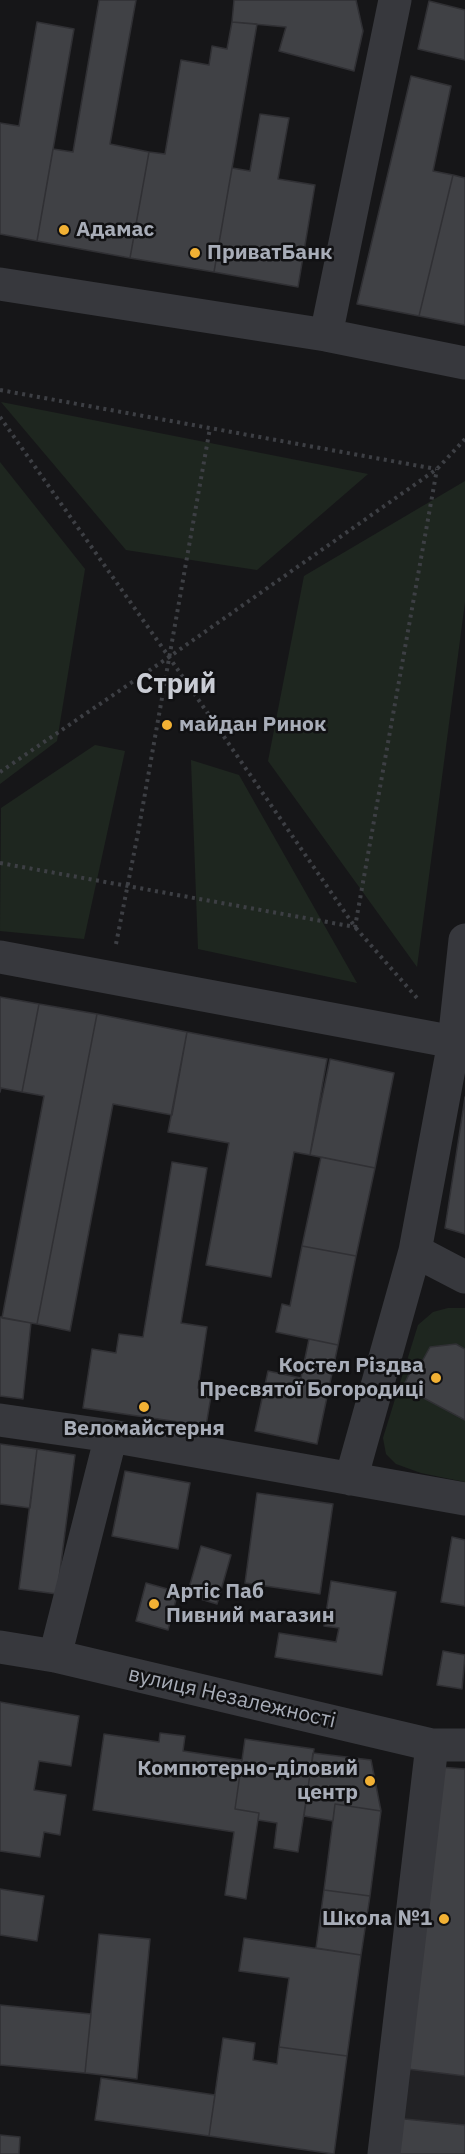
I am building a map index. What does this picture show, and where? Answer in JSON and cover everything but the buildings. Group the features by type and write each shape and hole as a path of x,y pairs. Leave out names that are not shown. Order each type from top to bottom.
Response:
{"street":[{"path":"326,335 395,0"},
{"path":"0,284 326,335 465,363"},
{"path":"351,1479 415,1251 460,1043 465,940"},
{"path":"0,957 460,1043"},
{"path":"415,1251 465,1277"},
{"path":"0,1420 111,1436 465,1499"},
{"path":"55,1656 111,1436"},
{"name":"вулиця Незалежності","path":"0,1647 55,1656 432,1745 465,1745"},
{"path":"384,2154 432,1745"}],"path":[{"path":"0,390 437,469"},
{"path":"0,417 355,927 460,1043"},
{"path":"110,977 210,428"},
{"path":"0,772 437,469 465,439"},
{"path":"355,927 437,469"},
{"path":"0,863 355,927"}],"shaded area":[{"path":"1,402 368,474 257,570 126,550"},
{"path":"0,462 85,569 57,741 0,784"},
{"path":"465,481 465,602 417,967 268,761 304,576"},
{"path":"95,745 125,751 84,939 0,931 1,808"},
{"path":"191,760 239,775 357,983 198,949"},
{"path":"448,1308 465,1308 465,1349 456,1344 430,1347 419,1367 411,1370 403,1386 465,1420 465,1482 421,1473 396,1464 386,1454 383,1438 418,1325 433,1312"},
{"name":"Школа №1","path":"439,1767 465,1769 465,2125 395,2118"}],"place":[{"name":"Адамас","path":"64,230"},
{"name":"ПриватБанк","path":"195,253"},
{"name":"майдан Ринок","path":"167,725"},
{"name":"Костел Різдва Пресвятої Богородиці","path":"436,1378"},
{"name":"Веломайстерня","path":"144,1407"},
{"name":"Артіс Паб Пивний магазин","path":"154,1604"},
{"name":"Компютерно-діловий центр","path":"370,1781"},
{"name":"Школа №1","path":"444,1919"}],"district":[{"name":"Стрий","path":"176,685"}]}
